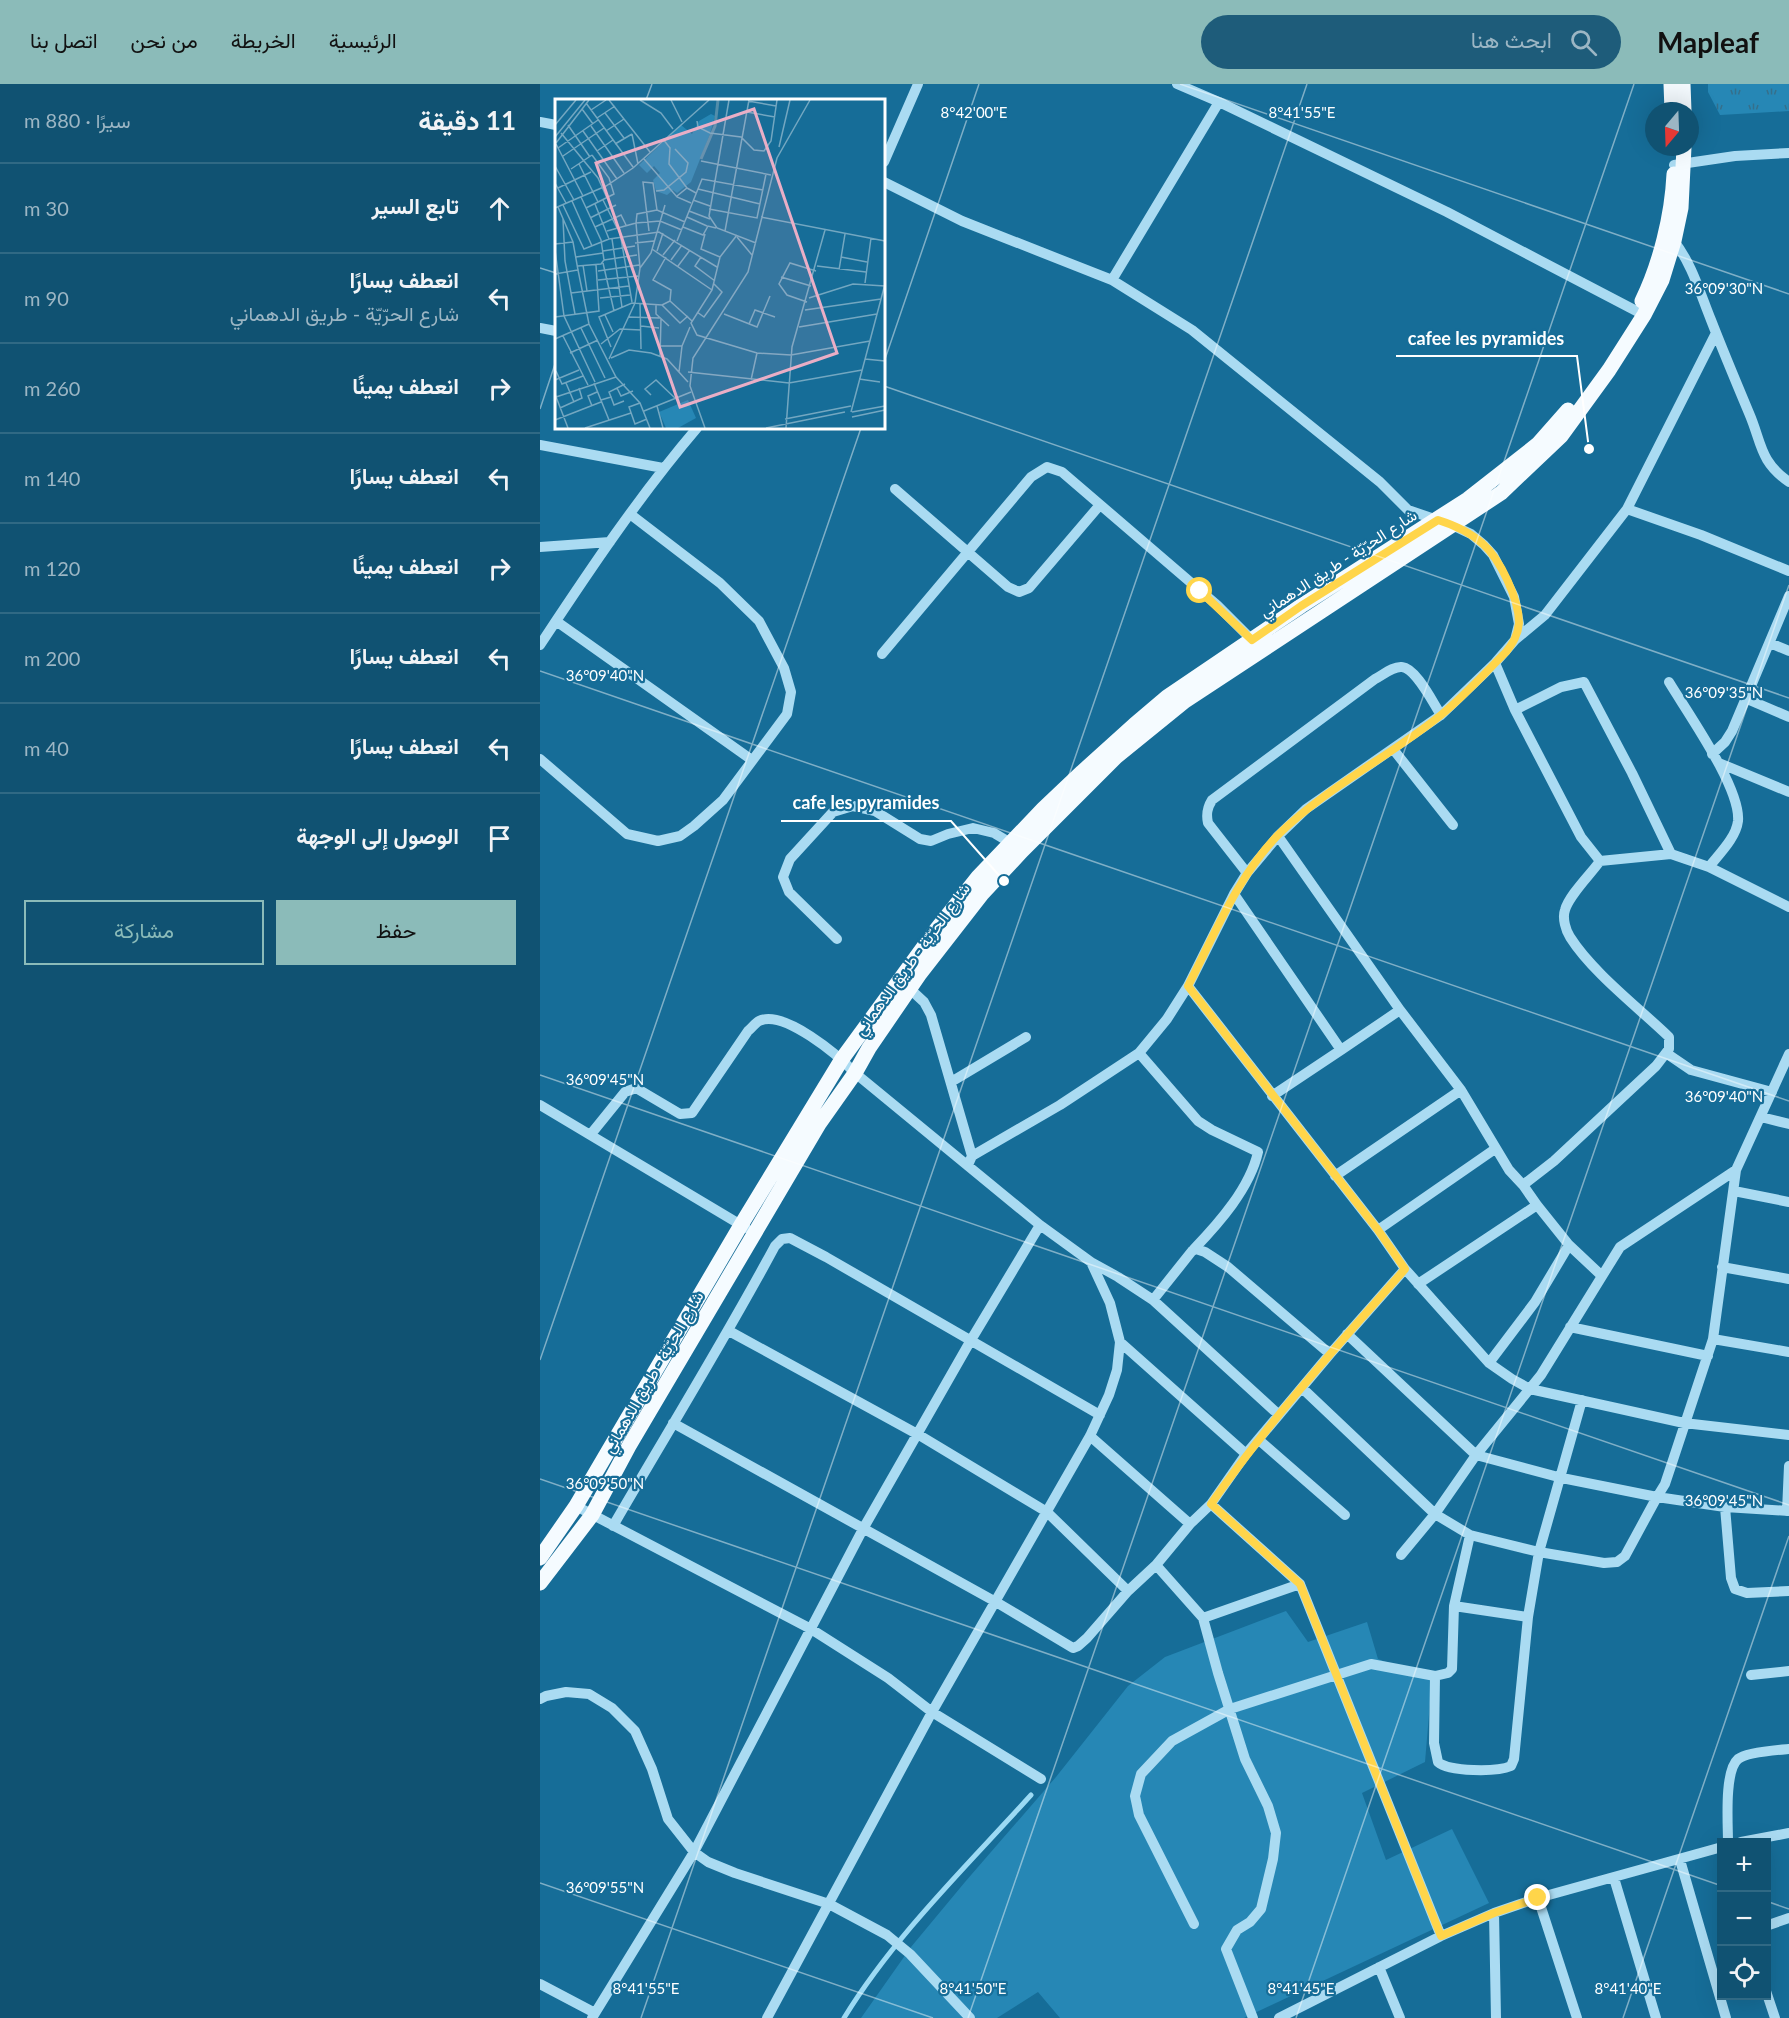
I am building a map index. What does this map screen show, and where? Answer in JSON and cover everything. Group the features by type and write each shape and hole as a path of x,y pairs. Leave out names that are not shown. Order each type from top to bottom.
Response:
{"main road":[{"path":"1671,84 1672,102"},
{"path":"1683,84 1683,102"},
{"name":"شارع الحرّيّة - طريق الدهماني","path":"1640,313 1658,259 1680,158"},
{"name":"شارع الحرّيّة - طريق الدهماني","path":"540,1558 576,1506 741,1225 842,1059 936,930 978,877 1016,847 1116,757 1185,701 1445,522 1538,444 1588,383 1662,280 1682,208 1680,158"},
{"name":"شارع الحرّيّة - طريق الدهماني","path":"540,1583 592,1515 629,1446 819,1125 855,1073 869,1048 1043,809 1134,725 1184,686 1301,606 1445,522"}],"street":[{"path":"885,160 918,84"},
{"path":"1177,84 1447,212 1640,313"},
{"path":"1112,280 1219,102"},
{"path":"540,122 555,125"},
{"path":"1680,158 1789,153"},
{"path":"885,182 981,229 1112,280 1192,330 1380,482 1408,510 1445,522 1471,534 1484,545 1493,555 1506,579 1518,612 1519,624 1515,640"},
{"path":"1674,241 1687,260 1751,417 1760,449 1772,467 1789,483"},
{"path":"540,328 555,331"},
{"path":"970,1161 1139,1053 1167,1019 1188,986 1234,894 1247,873 1278,836 1306,810 1441,715 1495,663 1515,640 1545,615 1627,509 1716,333"},
{"path":"540,645 663,468 697,429"},
{"path":"540,445 663,468"},
{"path":"882,654 1031,477 1047,467 1062,472 1217,605 1252,640"},
{"path":"895,489 967,553 1008,587 1019,592 1029,588 1099,506"},
{"path":"1627,509 1701,535 1789,571"},
{"path":"540,759 627,834 658,841 680,836 723,800 787,714 791,692 784,668 759,621 720,583 630,514"},
{"path":"540,547 610,542"},
{"path":"1715,759 1732,731 1747,699 1789,596"},
{"path":"556,621 752,760"},
{"path":"1770,644 1789,651"},
{"path":"1495,663 1515,710 1581,837 1600,861"},
{"path":"1247,873 1208,823 1206,816 1212,800 1375,679 1398,667 1404,667 1416,675 1441,715"},
{"path":"1515,710 1561,687 1584,682 1671,854"},
{"path":"1669,682 1737,801 1738,821 1729,840 1709,867"},
{"path":"1747,699 1789,717"},
{"path":"1393,749 1453,825"},
{"path":"1715,759 1789,792"},
{"path":"837,939 789,892 783,877 790,859 833,812 853,806 875,811 920,840 932,841 948,834 973,828 994,833 1016,847"},
{"path":"1278,836 1400,1010 1461,1090 1509,1170 1569,1245 1602,1276"},
{"path":"1523,1185 1554,1161 1656,1066 1670,1049 1669,1036 1591,964 1569,936 1564,911 1600,861 1671,854 1709,867 1789,906"},
{"path":"1234,894 1341,1050"},
{"path":"1188,986 1378,1230 1405,1269 1489,1363 1530,1389 1684,1423 1789,1435"},
{"path":"910,989 924,1002 931,1015 951,1082 970,1161"},
{"path":"1272,1096 1400,1010"},
{"path":"591,1134 625,1092 636,1088 680,1114 692,1113 748,1030 760,1021 774,1020 795,1026 842,1059 855,1073 970,1161 1040,1225 1091,1262 1118,1276 1153,1300 1279,1415"},
{"path":"951,1082 1026,1037"},
{"path":"1139,1053 1198,1121 1258,1152 1255,1166 1222,1219 1194,1249 1153,1300"},
{"path":"1666,1053 1691,1070 1772,1092"},
{"path":"1302,1388 1435,1514 1470,1535 1539,1552 1604,1563 1617,1562 1625,1556 1665,1484 1713,1339 1736,1170 1789,1054"},
{"path":"1335,1176 1461,1090"},
{"path":"540,1105 755,1234"},
{"path":"1761,1117 1789,1124"},
{"path":"1378,1230 1495,1149"},
{"path":"1401,1555 1435,1514 1476,1455 1541,1375 1620,1247 1736,1170"},
{"path":"1734,1191 1789,1202"},
{"path":"1418,1284 1537,1205"},
{"path":"540,1984 593,2016 694,1852 863,1529 1040,1225"},
{"path":"613,1526 672,1423 729,1331 774,1246 782,1239 790,1238 1100,1415"},
{"path":"1489,1363 1535,1302 1569,1245"},
{"path":"1194,1249 1205,1252 1228,1267 1330,1354"},
{"path":"767,2018 932,1712 1090,1436 1109,1395 1117,1370 1120,1342 1110,1303 1091,1262"},
{"path":"1722,1267 1789,1279"},
{"path":"672,1423 1074,1647 1087,1638 1128,1591 1156,1565 1190,1524 1211,1504 1246,1454 1405,1269"},
{"path":"1570,1327 1708,1356"},
{"path":"729,1331 919,1435 1047,1512 1128,1591"},
{"path":"1347,1334 1476,1455 1562,1478 1657,1497 1725,1507 1788,1511 1789,1466"},
{"path":"1713,1339 1789,1352"},
{"path":"1120,1342 1246,1454"},
{"path":"1435,1676 1434,1743 1438,1762 1444,1767 1485,1770 1511,1766 1514,1759 1527,1617 1539,1552 1562,1478 1582,1400"},
{"path":"1090,1436 1190,1524"},
{"path":"1259,1440 1345,1515"},
{"path":"1211,1504 1300,1584 1441,1936"},
{"path":"576,1506 811,1629 888,1678 932,1712 1041,1779"},
{"path":"1725,1507 1731,1578 1735,1589 1747,1593 1789,1590"},
{"path":"1194,1924 1139,1815 1135,1796 1141,1774 1172,1741 1230,1709 1371,1664 1435,1676 1443,1675 1452,1669 1454,1606 1470,1535"},
{"path":"1156,1565 1203,1618 1245,1759 1268,1806 1276,1833 1273,1859 1261,1910 1250,1922 1237,1930 1226,1949 1253,2018"},
{"path":"1203,1618 1300,1584"},
{"path":"1454,1606 1527,1617"},
{"path":"1751,1675 1789,1671"},
{"path":"540,1699 566,1692 589,1694 612,1708 635,1731 652,1769 668,1819 694,1852 708,1862 735,1873 829,1905 891,1938 970,2018"},
{"path":"1728,1838 1727,1795 1737,1760 1745,1756 1789,1749"},
{"path":"1762,1838 1789,1833"},
{"path":"1279,2018 1441,1936 1494,1913 1538,1898 1717,1849"},
{"path":"1680,1860 1726,2018"},
{"path":"1614,1878 1656,2018"},
{"path":"1538,1898 1577,2018"},
{"path":"1494,1913 1496,2018"},
{"path":"1771,1925 1789,1918"},
{"path":"1379,1967 1400,2018"},
{"path":"1770,2000 1775,2018"}],"green space":[{"path":"1708,84 1789,84 1789,111 1720,115 1708,92"},
{"path":"1286,1611 1308,1642 1367,1622 1378,1659 1432,1679 1425,1762 1362,1793 1386,1860 1452,1829 1489,1903 1244,2018 1060,2018 1038,1992 997,2018 861,2018 911,1947 1056,1777 1128,1686 1165,1657"}],"waterway":[{"path":"844,2018 908,1930 1031,1795"}],"place":[{"name":"cafee les pyramides","path":"1589,449"},
{"name":"cafe les pyramides","path":"1004,881"}],"route":[{"path":"1200,591 1252,640 1301,606 1438,520 1471,534 1493,555 1514,597 1518,612 1519,624 1515,640 1506,652 1441,715 1306,810 1278,836 1247,873 1234,894 1188,986 1378,1230 1405,1269 1246,1454 1211,1504 1300,1584 1441,1936 1494,1913 1538,1898"}]}
